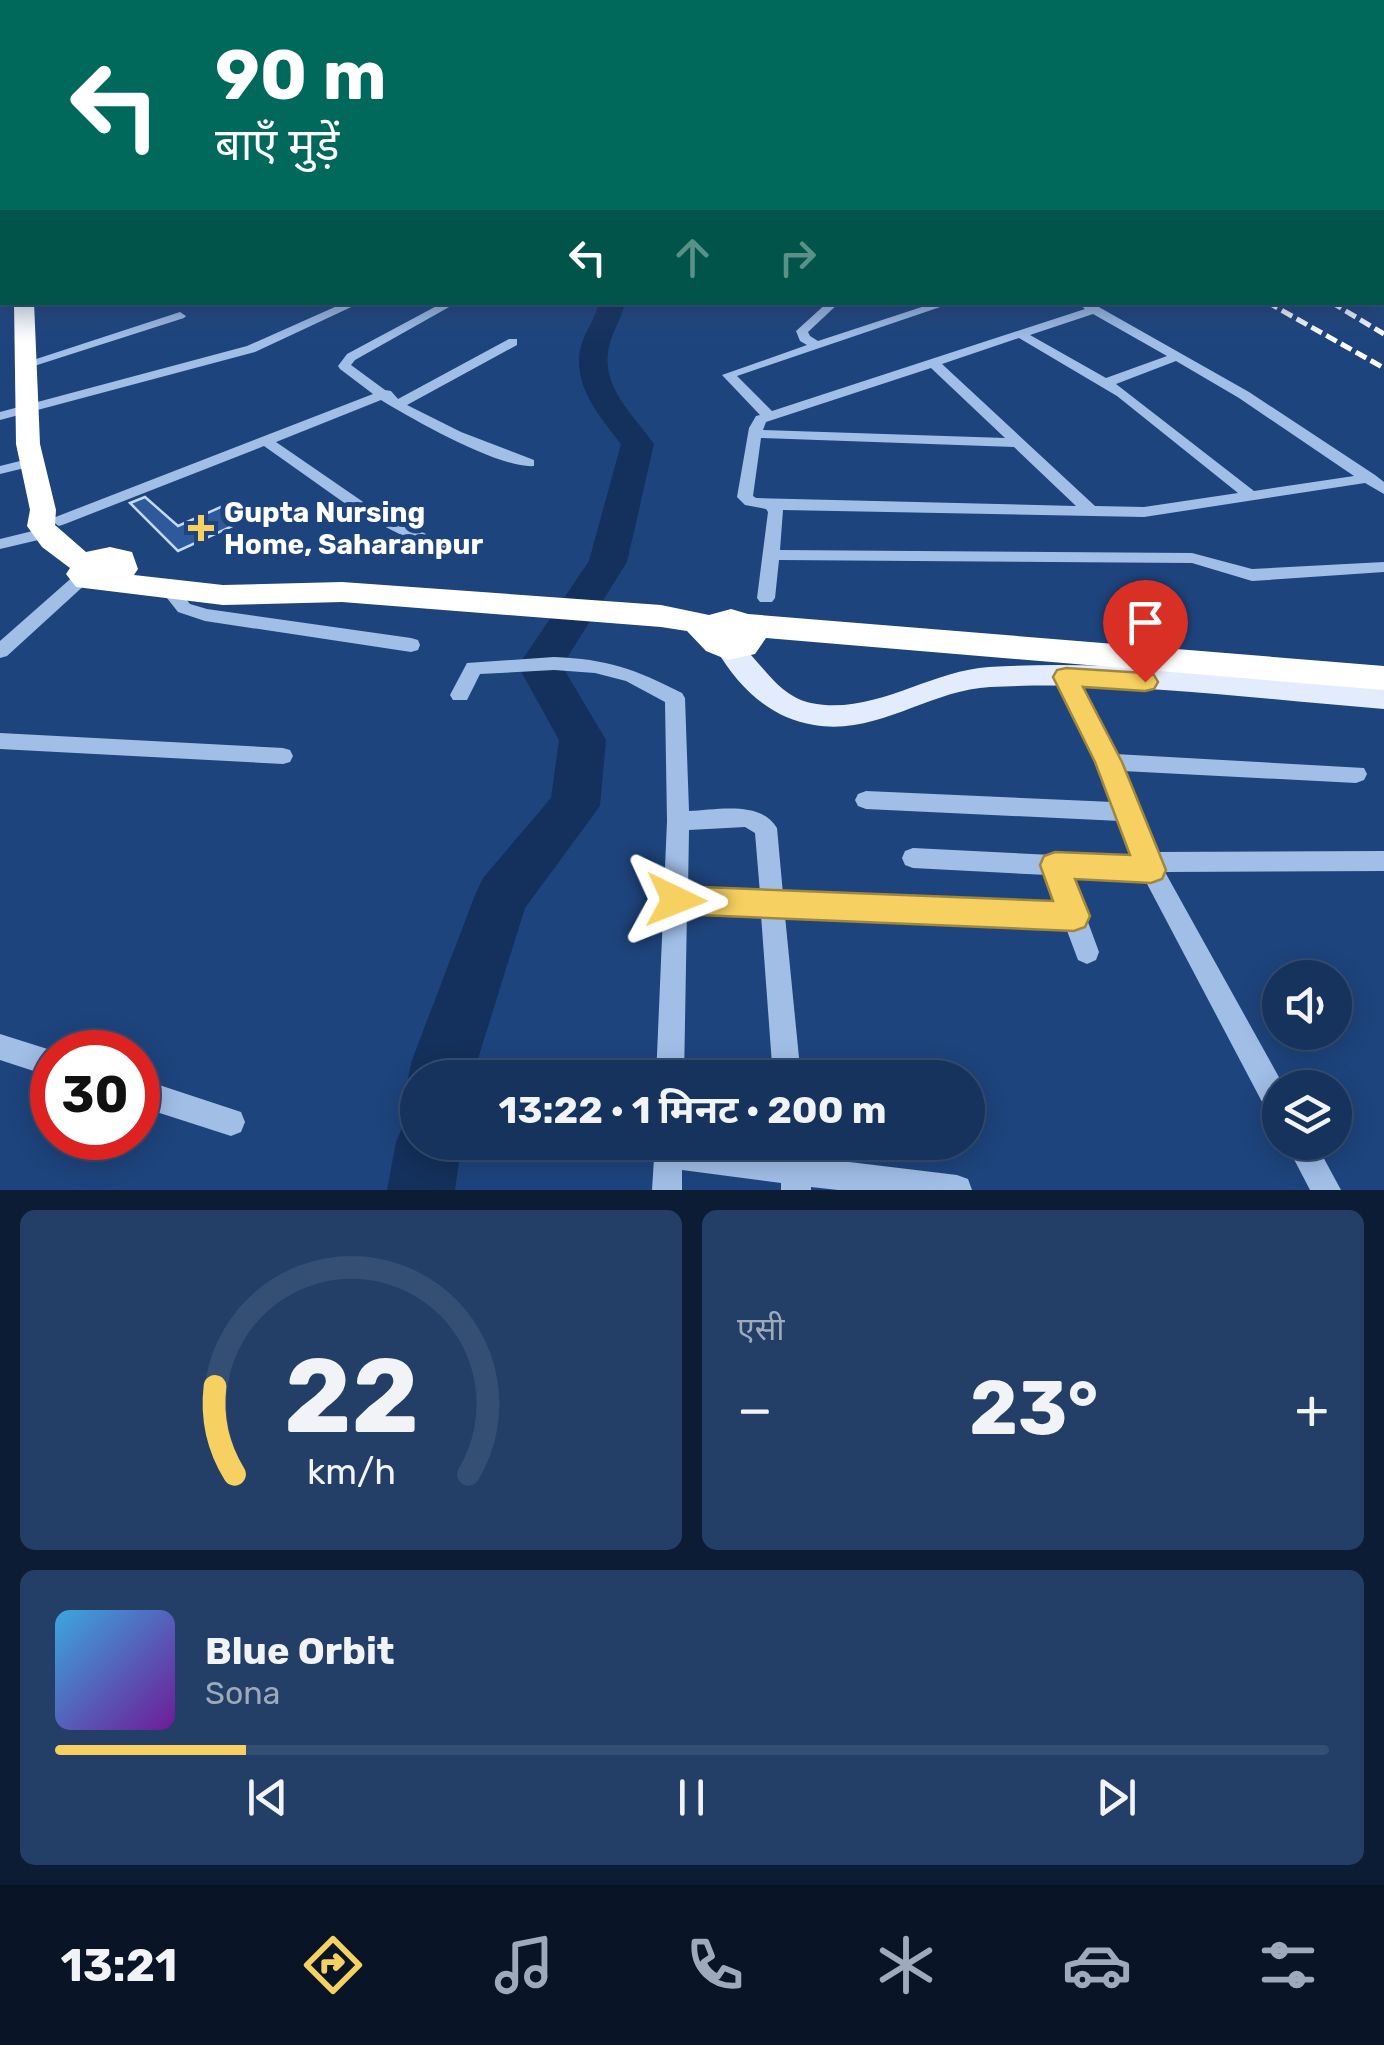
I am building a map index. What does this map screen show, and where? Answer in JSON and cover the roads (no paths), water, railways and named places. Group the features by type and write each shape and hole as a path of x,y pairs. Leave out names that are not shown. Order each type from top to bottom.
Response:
{"highway":[{"path":"24,305 32,462 49,521 100,570 172,593 295,596 342,592"},
{"path":"100,570 179,579 300,585 420,600 661,616 697,622 728,636 1384,678"}],"main road":[{"path":"728,636 753,681 773,699 786,708 819,716 860,716 981,678 1066,677 1384,698"}],"street":[{"path":"0,416 251,349 350,305"},
{"path":"447,305 344,366 476,446 529,464"},
{"path":"815,345 804,338 802,331 832,305"},
{"path":"769,416 728,375 941,305"},
{"path":"1370,478 1144,512 772,505 751,502 745,497 757,424 769,416 1020,334 1088,306 1256,403 1370,478 1384,488"},
{"path":"27,364 180,316"},
{"path":"1020,334 1106,382 1252,496"},
{"path":"0,544 49,521 393,398 512,342"},
{"path":"1106,382 1176,357"},
{"path":"933,363 1092,512"},
{"path":"755,434 1018,442"},
{"path":"267,442 366,510 443,549"},
{"path":"0,470 32,462"},
{"path":"766,598 776,512 772,505"},
{"path":"773,556 1192,558 1252,575 1384,567"},
{"path":"0,652 100,570"},
{"path":"172,593 184,608 205,615 411,645"},
{"path":"460,696 474,668 516,664 578,666 631,675 675,698 678,822 671,1060"},
{"path":"1066,677 1108,762 1149,866 1262,1075"},
{"path":"0,740 283,756"},
{"path":"1108,762 1356,774"},
{"path":"866,800 1126,812"},
{"path":"678,822 747,818 759,822 770,837 786,1060"},
{"path":"912,858 1149,866 1384,862"},
{"path":"1055,865 1087,952"},
{"path":"676,900 1074,916"},
{"path":"0,1047 30,1057"},
{"path":"160,1099 231,1122"},
{"path":"666,1190 667,1160"},
{"path":"748,1160 957,1190"},
{"path":"1310,1160 1326,1190"}],"waterway":[{"path":"443,1060 502,895 575,806 583,740 540,666 608,562 638,444 605,399 594,374 595,346 611,305"},
{"path":"421,1190 426,1160"}],"railway":[{"path":"1272,305 1384,368"},
{"path":"1336,305 1384,334"}],"place":[{"name":"Gupta Nursing Home, Saharanpur","path":"201,528"}]}
